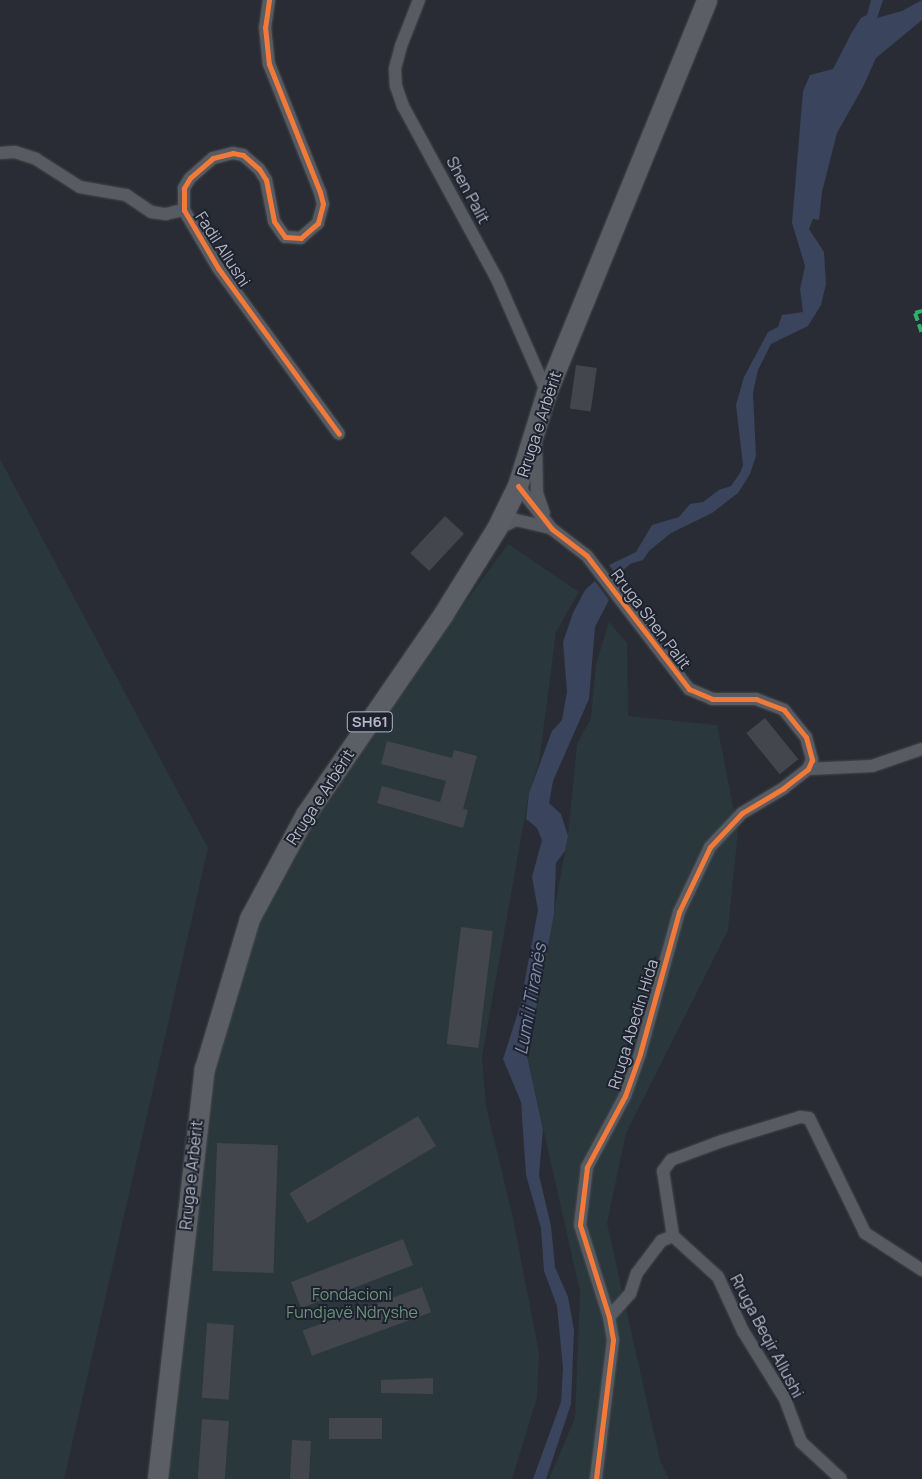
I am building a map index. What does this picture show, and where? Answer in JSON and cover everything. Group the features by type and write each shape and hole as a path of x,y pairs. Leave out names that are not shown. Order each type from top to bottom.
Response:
{"main road":[{"name":"Rruga e Arbërit","path":"158,1479 205,1070 241,942 269,879 306,815 444,614 497,529 518,486 547,393 706,0"}],"street":[{"name":"Fadil Allushi","path":"269,0 265,27 269,64 320,192 323,204 318,223 300,238 285,236 274,221 266,180 260,168 243,155 233,153 213,158 190,178 184,188 184,210 218,268 339,434"},
{"name":"Shen Palit","path":"417,1 395,69 403,106 497,279 547,393"},
{"name":"Fadil Allushi","path":"0,153 15,152 36,159 80,187 126,195 151,212 166,214 184,210"},
{"path":"536,429 537,493 552,529"},
{"name":"Rruga Shen Palit","path":"518,486 552,529 587,556 689,689 712,699 756,699 784,710 806,737 812,760 808,769"},
{"path":"497,529 516,520 536,522 552,529"},
{"path":"808,769 872,766 922,749"},
{"name":"Rruga Abedin Hida","path":"596,1479 612,1364 609,1317 580,1225 587,1167 602,1143 634,1070 679,912 710,847 725,828 808,769"},
{"path":"609,1317 630,1294 637,1273 656,1248 662,1241 673,1236 663,1171 671,1160 722,1141 800,1117 809,1118 865,1233 922,1270"},
{"name":"Rruga Beqir Allushi","path":"673,1236 718,1277 743,1331 786,1399 801,1442 841,1479"}],"green space":[{"path":"0,459 208,848 64,1479 0,1479"},
{"name":"Fondacioni Fundjavë Ndryshe","path":"508,544 579,592 556,632 539,762 529,793 482,1057 486,1106 513,1218 539,1353 537,1397 512,1479 152,1479 208,1070 245,944 304,831 362,744"},
{"path":"609,622 627,643 628,716 717,725 738,831 728,930 626,1133 607,1223 660,1460 669,1479 549,1479 575,1418 580,1292 527,1056 568,836 577,744 591,718 596,664"}],"water":[{"path":"871,0 883,0 877,18 902,11 922,0 922,20 876,58 863,87 837,133 822,192 819,220 813,219 809,229 824,252 826,284 821,305 808,326 771,344 758,370 753,393 756,456 750,474 738,493 712,513 671,533 649,551 643,560 630,564 617,576 609,565 636,552 652,525 679,517 690,504 703,502 719,490 731,486 740,473 743,465 736,405 744,377 768,332 778,327 782,315 803,312 800,289 805,266 792,223 803,91 810,75 833,69 852,32 861,18 867,15"},
{"name":"Lumi i Tiranës","path":"595,581 609,600 595,627 589,699 553,781 549,803 561,814 568,836 565,851 556,863 554,914 527,1056 543,1129 539,1175 551,1226 555,1267 568,1297 574,1330 571,1404 546,1479 533,1479 561,1402 563,1368 557,1306 544,1271 541,1228 526,1175 521,1102 503,1059 520,1006 538,910 532,877 542,840 537,828 526,819 529,793 552,731 562,720 567,692 563,642 573,613 585,590"}],"building":[{"path":"576,365 597,368 591,411 570,409"},
{"path":"445,516 464,534 429,571 410,553"},
{"path":"765,718 798,759 780,774 746,733"},
{"path":"387,741 452,758 454,750 477,756 463,809 468,810 463,828 377,803 382,786 440,802 446,781 381,764"},
{"path":"461,927 493,931 478,1048 447,1044"},
{"path":"418,1116 436,1146 307,1223 289,1193"},
{"path":"217,1143 278,1145 273,1273 213,1271"},
{"path":"403,1239 413,1265 301,1308 291,1282"},
{"path":"422,1287 431,1312 312,1356 303,1330"},
{"path":"207,1323 234,1325 229,1400 202,1398"},
{"path":"433,1378 433,1394 381,1393 381,1380"},
{"path":"329,1418 382,1418 382,1439 329,1439"},
{"path":"202,1419 229,1421 225,1479 198,1479"},
{"path":"292,1440 311,1441 309,1479 290,1479"}],"marked path":[{"path":"922,311 915,313 922,333"}],"cycle path":[{"path":"269,0 265,27 269,64 320,192 323,204 318,223 301,238 285,237 274,221 266,180 259,169 243,155 233,153 213,158 190,178 184,188 184,210 218,268 339,434"},
{"path":"518,486 552,529 587,556 689,689 712,699 756,699 784,710 806,737 812,760 808,769 784,788 742,813 710,847 679,912 640,1054 625,1096 587,1167 580,1225 609,1317 613,1340 596,1479"}]}
